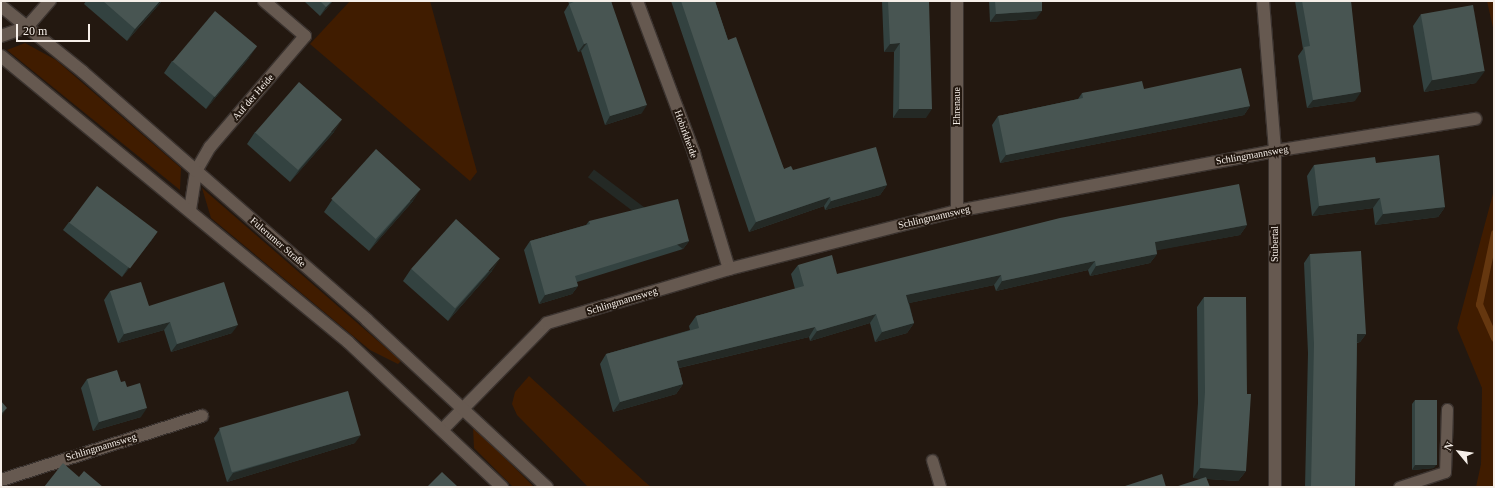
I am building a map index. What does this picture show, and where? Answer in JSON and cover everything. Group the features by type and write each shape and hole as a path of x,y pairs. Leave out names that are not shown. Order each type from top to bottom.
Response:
{"street":[{"path":"1,36 27,27 50,1"},
{"name":"Auf der Heide","path":"190,210 196,171 210,147 305,36 264,1"},
{"name":"Hobirkheide","path":"637,1 694,153 729,269"},
{"name":"Ehrenaue","path":"956,1 957,211"},
{"name":"Stubertal","path":"1263,1 1274,151 1275,487"},
{"name":"Fulerumer Straße","path":"1,6 196,171 464,407 547,487"},
{"path":"1,56 190,210 348,342 443,429 502,487"},
{"name":"Schlingmannsweg","path":"443,429 548,323 729,269 957,211 1274,151 1475,119"},
{"name":"Schlingmannsweg","path":"1,480 202,416"}],"lane":[{"path":"1399,487 1445,472 1447,409"},
{"path":"932,460 940,487"}],"shaded area":[{"path":"350,1 430,1 477,172 470,181 310,44"},
{"path":"1487,1 1494,1 1494,32"},
{"path":"25,43 56,60 181,168 180,190 7,50"},
{"path":"202,188 401,361 398,364 370,350 211,218"},
{"path":"1494,190 1494,487 1476,487 1481,464 1482,388 1457,328"},
{"path":"529,376 651,487 588,487 517,415 512,404 515,392"},
{"path":"473,426 534,487 513,487 474,448"}],"building":[{"path":"103,1 160,1 135,29"},
{"path":"320,1 332,1 326,7"},
{"path":"576,1 611,1 647,105 610,116 587,43 584,44 569,4"},
{"path":"681,1 715,1 728,40 736,37 784,169 791,166 793,170 876,147 887,185 831,201 830,197 756,222"},
{"path":"888,1 929,1 932,109 899,109 900,43 890,44"},
{"path":"995,1 1042,1 1042,11 996,14"},
{"path":"1302,1 1351,1 1361,92 1313,100 1304,47 1310,46"},
{"path":"1473,5 1485,71 1432,80 1421,14"},
{"path":"215,11 257,46 215,97 173,62"},
{"path":"1241,68 1250,106 1006,155 998,116 1083,98 1082,93 1142,81 1144,89"},
{"path":"299,82 342,119 298,170 255,133"},
{"path":"376,149 421,189 376,239 331,199"},
{"path":"1439,155 1445,207 1383,214 1380,198 1319,206 1314,165 1375,157 1376,163"},
{"path":"1239,184 1247,225 1155,242 1157,254 1096,266 1095,261 1002,281 1001,275 906,295 914,323 882,332 876,314 817,331 815,327 677,361 683,384 620,402 606,354 699,328 696,316 804,286 798,265 832,255 837,274 1060,218"},
{"path":"97,186 158,232 130,268 69,223"},
{"path":"678,199 689,241 575,276 578,286 545,295 530,241 590,224 589,221"},
{"path":"456,219 500,258 455,308 411,269"},
{"path":"1361,251 1366,334 1357,334 1355,487 1311,486 1314,344 1310,254"},
{"path":"141,282 149,306 224,282 238,325 177,344 170,322 124,334 110,291"},
{"path":"1204,297 1246,297 1247,394 1251,394 1246,471 1200,468 1205,392"},
{"path":"117,370 121,382 125,381 127,387 140,383 147,408 99,422 87,379"},
{"path":"348,391 361,435 232,472 219,428"},
{"path":"1415,400 1437,400 1437,465 1415,465"},
{"path":"1,401 7,408 1,414"},
{"path":"63,463 79,477 84,471 103,487 44,487"},
{"path":"442,472 458,487 427,487"},
{"path":"1162,474 1166,487 1122,487"},
{"path":"1206,477 1210,487 1175,487"}],"waterway":[{"path":"1494,233 1479,304 1494,338"}]}
